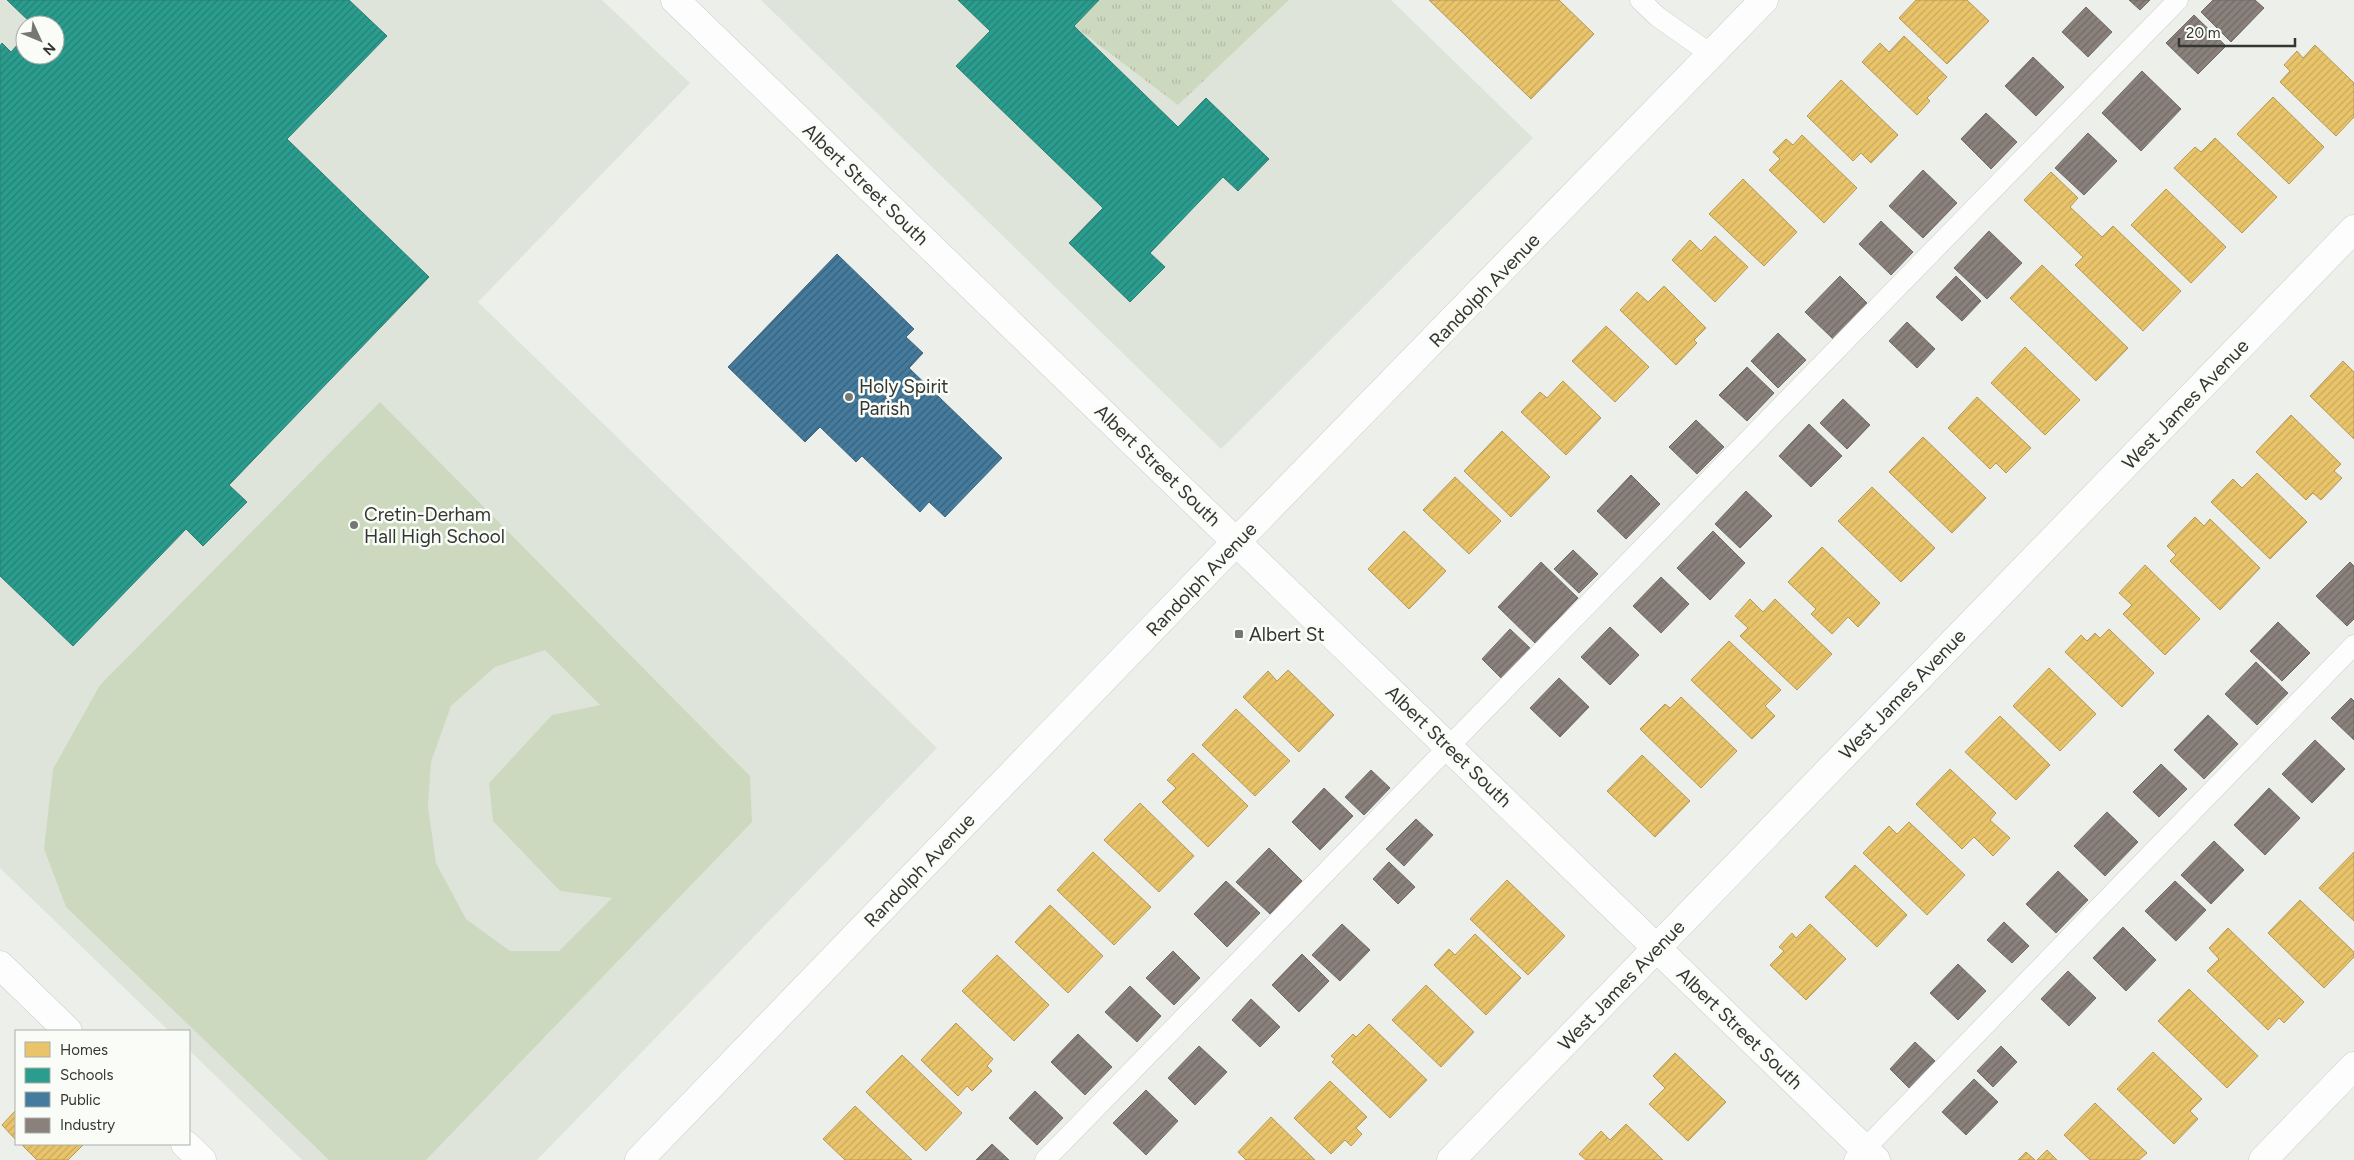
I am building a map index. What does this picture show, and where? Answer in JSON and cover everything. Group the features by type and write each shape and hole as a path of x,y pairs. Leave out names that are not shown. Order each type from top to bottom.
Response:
{"street":[{"name":"Albert Street South","path":"675,0 1658,947 1865,1156"},
{"name":"Randolph Avenue","path":"639,1160 1237,541 1764,0"},
{"name":"West James Avenue","path":"1451,1160 2354,229"},
{"path":"3,974 67,1030"},
{"path":"2263,1160 2354,1066"},
{"path":"186,1145 202,1160"}],"lane":[{"path":"1640,0 1658,17 1712,54"},
{"path":"1045,1160 2178,0"},
{"path":"1865,1156 2354,644"}],"shaded area":[{"name":"Cretin-Derham Hall High School","path":"0,0 602,0 690,83 478,302 937,748 537,1160 302,1160 190,1051 190,1030 168,1030 0,868"},
{"path":"761,0 1391,0 1533,138 1221,449"}],"green space":[{"path":"1097,0 1289,0 1178,105 1074,26"},
{"path":"380,402 750,776 752,822 426,1160 329,1160 66,907 44,849 53,769 100,685","holes":["545,650 600,705 552,715 489,783 493,821 560,891 612,898 559,951 510,951 466,919 436,863 428,807 431,762 451,706 495,667"]}],"building: Homes":[{"path":"1429,0 1559,0 1594,34 1531,99"},
{"path":"1916,0 1967,0 1989,21 1947,64 1899,18"},
{"path":"1904,36 1947,77 1927,98 1930,101 1917,115 1862,62 1880,43 1889,52"},
{"path":"2315,45 2354,83 2354,117 2336,136 2280,82 2290,71 2284,65 2297,51 2303,58"},
{"path":"1841,80 1898,135 1871,163 1861,153 1853,161 1807,116"},
{"path":"2273,97 2324,147 2289,184 2237,134"},
{"path":"1802,135 1857,188 1824,223 1769,170 1780,159 1773,152 1786,139 1793,145"},
{"path":"2215,138 2277,197 2242,233 2174,168 2195,147 2201,152"},
{"path":"2051,172 2078,198 2070,207 2102,237 2113,226 2181,291 2143,331 2075,265 2083,257 2024,200"},
{"path":"1743,179 1797,232 1764,266 1709,214"},
{"path":"2166,189 2226,247 2191,283 2131,225"},
{"path":"1715,236 1748,267 1715,302 1672,260 1690,240 1701,251"},
{"path":"2042,265 2128,348 2096,381 2010,298"},
{"path":"1664,286 1706,328 1694,340 1697,343 1676,365 1620,310 1637,292 1648,302"},
{"path":"1606,326 1649,367 1615,402 1572,361"},
{"path":"2025,347 2080,400 2045,435 1991,383"},
{"path":"2343,361 2354,372 2354,439 2310,396"},
{"path":"1563,381 1601,418 1566,455 1521,412 1540,392 1547,398"},
{"path":"1977,397 2031,448 2006,473 1996,463 1990,469 1948,428"},
{"path":"2291,415 2341,464 2334,471 2342,478 2321,500 2313,493 2306,500 2256,452"},
{"path":"1502,431 1550,477 1511,517 1464,471"},
{"path":"1923,437 1986,498 1952,533 1889,472"},
{"path":"2257,473 2307,522 2270,559 2211,502 2233,479 2242,488"},
{"path":"1455,477 1501,521 1469,554 1423,510"},
{"path":"1872,487 1935,548 1901,582 1838,521"},
{"path":"2195,517 2204,526 2210,519 2260,568 2220,610 2170,561 2176,555 2167,546"},
{"path":"1404,531 1446,571 1409,609 1368,569"},
{"path":"1822,547 1880,603 1858,627 1848,617 1832,634 1811,614 1816,609 1788,582"},
{"path":"2145,565 2200,619 2165,655 2123,614 2132,605 2119,593"},
{"path":"1750,599 1763,612 1775,599 1832,654 1797,690 1740,636 1748,628 1735,616"},
{"path":"2109,629 2154,673 2122,707 2065,652 2081,635 2087,641 2095,633 2100,638"},
{"path":"1729,641 1781,690 1765,706 1775,716 1752,739 1691,680"},
{"path":"2049,668 2096,714 2060,751 2013,706"},
{"path":"1288,670 1334,715 1299,752 1243,697 1268,671 1277,681"},
{"path":"1681,697 1737,751 1701,788 1640,729 1665,704 1670,708"},
{"path":"1236,709 1290,761 1255,796 1202,745"},
{"path":"2000,716 2050,765 2016,800 1965,752"},
{"path":"1193,753 1248,806 1208,847 1162,802 1176,788 1167,780"},
{"path":"1642,755 1690,801 1655,837 1607,791"},
{"path":"1950,769 1996,813 1990,820 2010,838 1993,856 1974,837 1962,849 1916,804"},
{"path":"1140,803 1194,856 1159,892 1104,840"},
{"path":"1909,822 1965,875 1927,915 1863,853 1889,826 1897,834"},
{"path":"1093,852 1151,907 1114,945 1057,890"},
{"path":"2354,852 2354,921 2319,888"},
{"path":"1855,865 1907,915 1877,947 1825,897"},
{"path":"1507,880 1565,936 1528,975 1470,919"},
{"path":"2300,900 2354,952 2354,957 2324,988 2268,933"},
{"path":"1050,905 1103,956 1068,993 1015,942"},
{"path":"1810,924 1846,959 1806,1000 1770,965 1784,951 1779,947 1792,933 1796,938"},
{"path":"2228,928 2304,1002 2284,1023 2279,1018 2268,1030 2207,971 2219,959 2209,948"},
{"path":"1475,934 1521,978 1486,1015 1434,965 1449,949 1455,955"},
{"path":"997,955 1049,1005 1014,1041 962,991"},
{"path":"1426,985 1474,1032 1441,1067 1392,1020"},
{"path":"2189,989 2258,1056 2227,1088 2158,1021"},
{"path":"956,1023 993,1059 987,1066 992,1071 972,1091 967,1086 958,1096 921,1060"},
{"path":"1369,1024 1427,1080 1390,1118 1332,1062 1335,1059 1331,1056 1353,1034 1356,1037"},
{"path":"2153,1052 2202,1099 2190,1111 2198,1119 2174,1144 2117,1089"},
{"path":"1675,1053 1726,1102 1688,1141 1649,1104 1665,1088 1653,1076"},
{"path":"902,1055 962,1113 926,1151 866,1092"},
{"path":"1330,1081 1367,1117 1356,1128 1362,1134 1351,1146 1345,1140 1331,1154 1294,1118"},
{"path":"2095,1103 2147,1153 2139,1160 2090,1160 2064,1135"},
{"path":"855,1106 912,1160 845,1160 823,1139"},
{"path":"15,1111 15,1139 2,1125"},
{"path":"1271,1117 1315,1160 1246,1160 1238,1152"},
{"path":"1626,1124 1663,1160 1586,1160 1579,1154 1601,1131 1610,1140"},
{"path":"22,1145 83,1145 68,1160 37,1160"},
{"path":"2047,1150 2057,1160 2037,1160"},
{"path":"2026,1152 2035,1160 2018,1160"}],"building: Schools":[{"path":"7,0 349,0 387,36 287,139 429,277 229,485 247,502 203,546 186,529 73,646 0,576 0,46 2,43 11,52 15,48 15,65 65,65 65,15 23,15"},
{"path":"958,0 1099,0 1074,26 1178,127 1206,98 1269,159 1238,191 1223,177 1150,253 1165,267 1130,302 1069,243 1103,208 956,66 990,31"}],"building: Public":[{"name":"Holy Spirit Parish","path":"837,254 914,329 906,337 923,353 909,368 1002,458 945,517 929,502 920,512 862,456 856,462 820,427 805,442 728,367"}],"building: Industry":[{"path":"2129,0 2150,0 2140,10"},
{"path":"2213,0 2255,0 2264,8 2231,42 2201,12"},
{"path":"2086,7 2112,32 2088,57 2062,32"},
{"path":"2194,15 2226,46 2198,74 2166,43"},
{"path":"2033,57 2064,87 2036,116 2005,86"},
{"path":"2142,71 2181,109 2141,151 2102,113"},
{"path":"1986,113 2017,142 1991,169 1961,139"},
{"path":"2088,133 2117,161 2084,195 2055,168"},
{"path":"1923,170 1957,203 1923,238 1889,206"},
{"path":"1881,221 1913,252 1891,275 1859,244"},
{"path":"1989,231 2022,263 1987,299 1954,268"},
{"path":"1840,276 1867,303 1833,339 1805,312"},
{"path":"1956,276 1981,301 1962,321 1936,297"},
{"path":"1907,322 1935,349 1917,368 1889,341"},
{"path":"1778,333 1806,360 1778,388 1751,361"},
{"path":"1747,367 1774,393 1747,421 1719,395"},
{"path":"1843,399 1870,425 1847,449 1820,423"},
{"path":"1696,420 1724,447 1697,474 1669,447"},
{"path":"1809,424 1842,456 1811,487 1779,456"},
{"path":"1631,475 1660,504 1626,539 1597,511"},
{"path":"1746,491 1772,516 1740,548 1715,524"},
{"path":"1713,531 1745,563 1710,600 1677,568"},
{"path":"1573,550 1598,574 1579,593 1554,569"},
{"path":"1541,562 1578,598 1535,643 1498,607"},
{"path":"2350,562 2354,566 2354,619 2347,626 2316,596"},
{"path":"1661,577 1689,604 1661,633 1633,606"},
{"path":"2278,622 2310,653 2282,681 2250,651"},
{"path":"1610,627 1639,655 1610,685 1581,657"},
{"path":"1510,629 1532,650 1503,680 1482,659"},
{"path":"2256,662 2288,693 2257,725 2225,694"},
{"path":"1559,678 1589,707 1560,737 1530,708"},
{"path":"2351,698 2354,701 2354,740 2331,718"},
{"path":"2208,715 2238,744 2204,779 2174,750"},
{"path":"2315,740 2345,769 2312,803 2282,774"},
{"path":"2161,764 2187,789 2159,817 2133,792"},
{"path":"1371,770 1390,788 1364,815 1345,797"},
{"path":"1324,788 1353,816 1320,850 1292,822"},
{"path":"2269,788 2300,818 2265,855 2234,825"},
{"path":"2107,812 2138,842 2105,876 2074,846"},
{"path":"1416,819 1433,835 1404,866 1386,849"},
{"path":"2214,841 2244,870 2211,904 2181,875"},
{"path":"1269,848 1302,881 1270,914 1236,882"},
{"path":"1389,862 1415,887 1398,904 1373,879"},
{"path":"2058,871 2088,900 2056,933 2026,904"},
{"path":"1226,881 1260,913 1227,947 1194,914"},
{"path":"2175,881 2206,910 2176,941 2145,911"},
{"path":"2004,922 2029,946 2012,963 1987,940"},
{"path":"1342,924 1370,950 1340,981 1312,955"},
{"path":"2123,927 2156,960 2126,991 2093,958"},
{"path":"1173,951 1200,978 1174,1005 1146,978"},
{"path":"1302,954 1329,981 1299,1012 1272,985"},
{"path":"1958,964 1986,991 1958,1020 1930,993"},
{"path":"2068,971 2096,998 2069,1026 2041,999"},
{"path":"1130,986 1161,1016 1137,1042 1105,1012"},
{"path":"1251,999 1280,1027 1260,1047 1232,1020"},
{"path":"1078,1034 1112,1067 1085,1095 1051,1062"},
{"path":"1915,1042 1935,1061 1909,1088 1890,1069"},
{"path":"1199,1046 1227,1072 1195,1105 1168,1078"},
{"path":"2001,1046 2017,1062 1993,1087 1977,1071"},
{"path":"1974,1079 1998,1102 1966,1135 1942,1112"},
{"path":"1146,1090 1178,1121 1146,1155 1113,1123"},
{"path":"1035,1091 1063,1118 1037,1145 1009,1118"},
{"path":"992,1144 1009,1160 976,1160"}],"place":[{"name":"Holy Spirit Parish","path":"849,397"},
{"name":"Cretin-Derham Hall High School","path":"354,525"},
{"name":"Albert St","path":"1239,634"}]}
